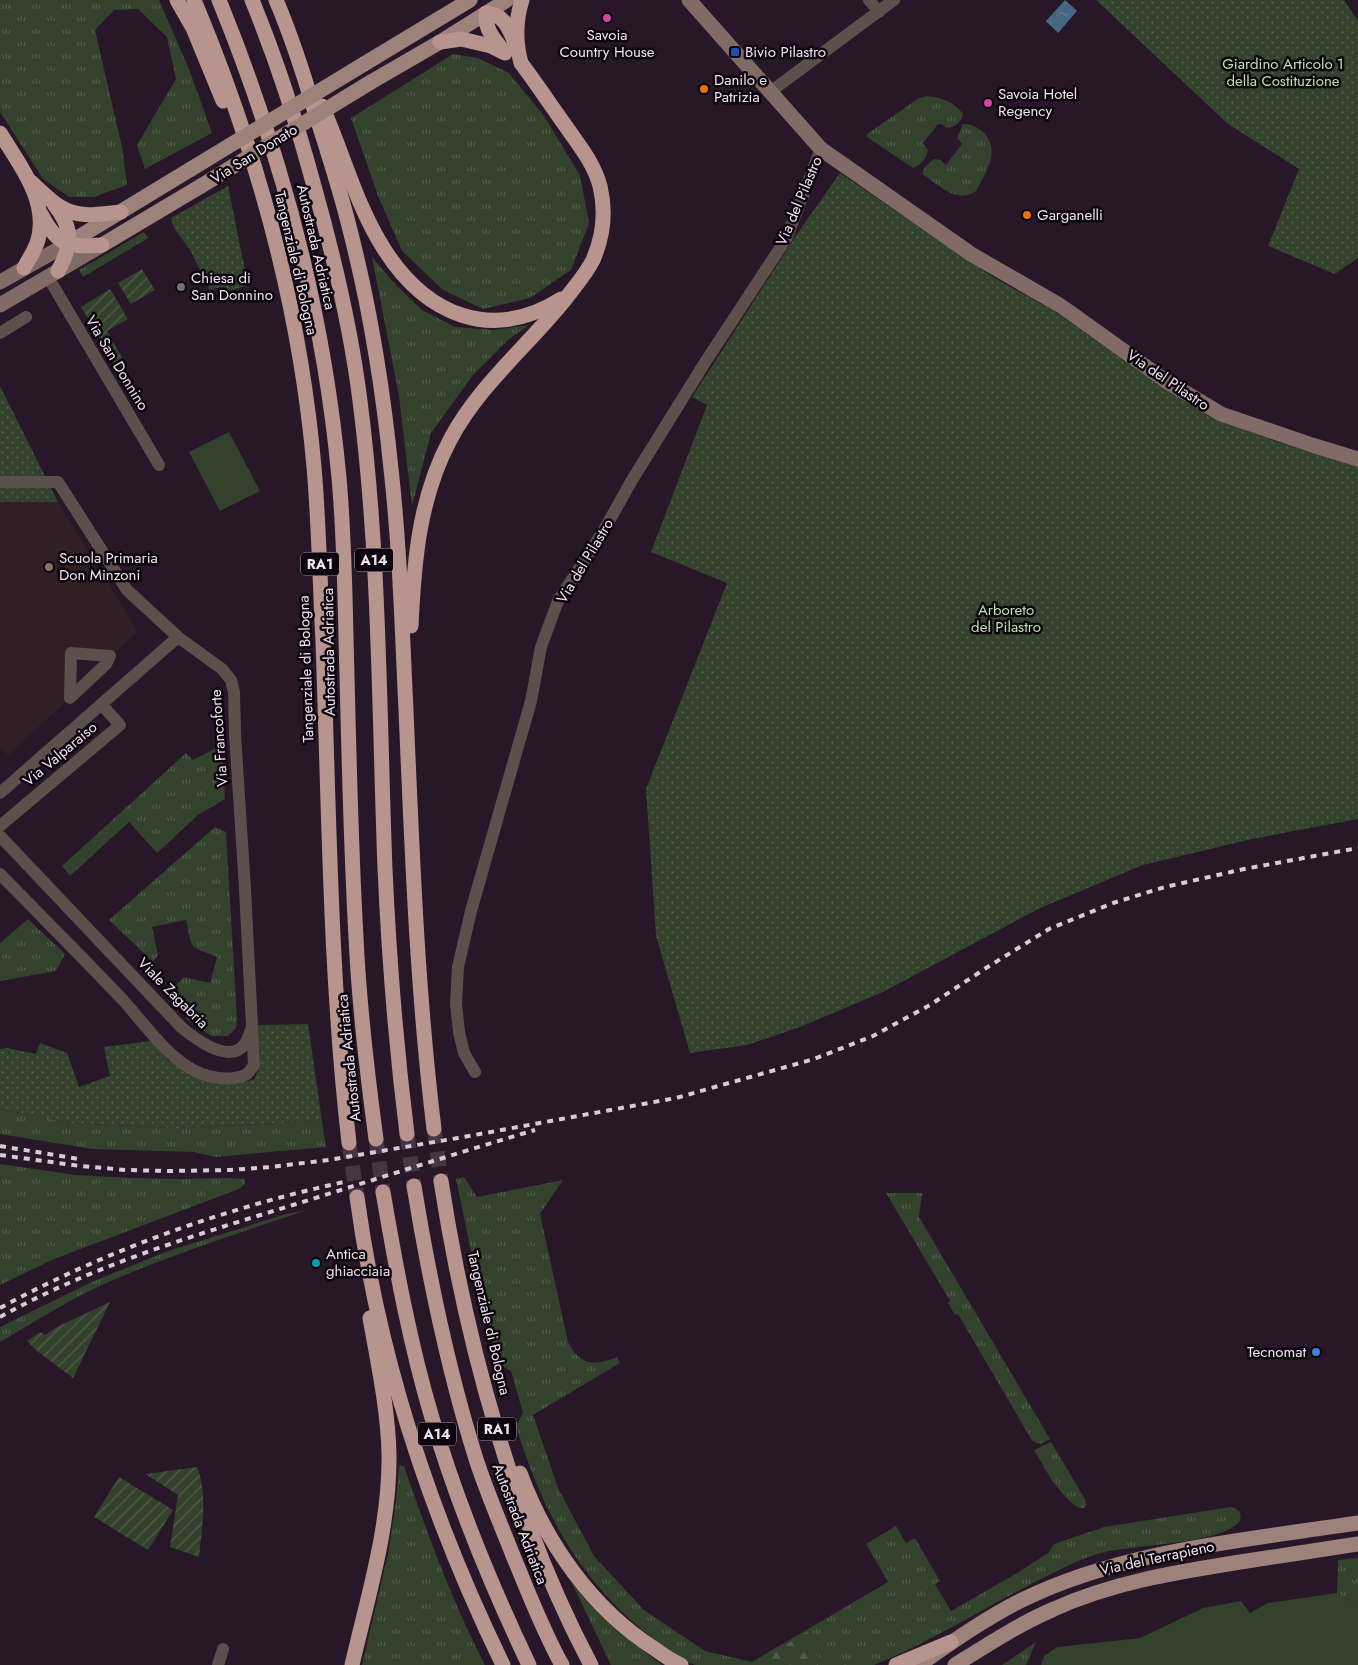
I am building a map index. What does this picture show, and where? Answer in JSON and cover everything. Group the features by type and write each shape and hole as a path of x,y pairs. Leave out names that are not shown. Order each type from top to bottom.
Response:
{"highway":[{"path":"177,0 193,28 261,189"},
{"name":"Tangenziale di Bologna","path":"194,0 236,109 261,189 288,296 306,401 314,468 324,672 332,936 349,1144"},
{"name":"Autostrada Adriatica","path":"219,0 277,159 300,248 320,338 329,398 339,476 345,565 346,672 356,937 366,1064 376,1139"},
{"name":"Autostrada Adriatica","path":"252,0 288,97 326,230 349,334 360,399 368,469 375,563 389,936 394,1010 407,1134"},
{"path":"276,0 335,136 361,204 384,249 399,270 435,303 454,313 472,319 510,320 546,308 569,294"},
{"path":"511,50 522,0"},
{"path":"406,713 415,563 425,506 438,467 457,428 474,403 497,375 548,321 582,279 600,242 603,221 603,203 600,186 588,157 511,50 509,29 500,17 482,6"},
{"path":"290,35 335,174 351,234 371,326 381,389 395,507 400,569 417,938 434,1130"},
{"path":"440,42 461,39 511,50"},
{"path":"0,133 30,181 40,211 54,236 69,243 88,246 102,245"},
{"path":"30,181 53,203 65,220 69,233 69,243 64,260 53,274"},
{"path":"53,203 80,215 121,212"},
{"path":"24,268 38,240 40,211"},
{"name":"Tangenziale di Bologna","path":"441,1181 457,1271 500,1439 521,1504 554,1589 591,1665"},
{"name":"Autostrada Adriatica","path":"414,1186 428,1268 442,1330 476,1459 495,1512 532,1603 562,1665"},
{"name":"A14","path":"383,1192 396,1272 432,1418 452,1480 484,1566 529,1665"},
{"path":"352,1665 386,1515 389,1456 388,1425 364,1281 357,1202 372,1285 391,1366 426,1484 478,1614 503,1665"},
{"path":"470,1327 523,1481 544,1526 574,1574 612,1617 640,1639 681,1665"},
{"path":"896,1665 951,1642"}],"main road":[{"name":"Via San Donato","path":"69,243 470,0"},
{"name":"Via San Donato","path":"102,245 440,42 482,6 507,0"},
{"name":"Via del Terrapieno","path":"919,1665 951,1642 1023,1600 1114,1565 1181,1550 1358,1523"},
{"name":"Via del Terrapieno","path":"955,1665 1012,1630 1039,1616 1098,1592 1152,1577 1358,1544"}],"street":[{"name":"Via del Pilastro","path":"690,0 821,149 971,254 1061,306 1166,381 1204,405 1230,417 1358,459"},
{"path":"870,0 879,12"},
{"path":"770,92 894,0"},
{"name":"Via del Pilastro","path":"475,1072 464,1053 459,1032 456,1004 458,967 468,919 531,701 541,647 558,601 604,530 632,480 704,364 786,239 821,149"},
{"name":"Via San Donato","path":"0,282 69,243"},
{"name":"Via San Donato","path":"0,305 102,245"},
{"name":"Via San Donnino","path":"53,274 159,465"},
{"path":"0,333 26,317"},
{"name":"Via Francoforte","path":"0,482 58,482 127,590 178,636 222,669 231,680 234,692 251,1027"},
{"name":"Via Valparaiso","path":"0,793 178,636"},
{"name":"Via Valparaiso","path":"0,826 120,725 102,705"},
{"name":"Viale Zagabria","path":"0,836 181,1027 198,1041 214,1050 233,1052 243,1047 251,1027"},
{"path":"0,874 187,1067 220,1078 233,1078 247,1074 254,1065 251,1027"},
{"path":"218,1665 223,1649"}],"shaded area":[{"name":"Scuola Primaria Don Minzoni","path":"0,502 58,502 138,632 110,656 71,653 70,698 8,755 0,747"}],"green space":[{"path":"0,0 159,0 189,69 212,133 145,169 137,145 176,79 167,37 138,9 114,10 95,30 122,147 127,185 94,197 69,197 43,179 0,112"},
{"name":"Giardino Articolo 1 della Costituzione","path":"1096,0 1344,0 1358,21 1358,258 1335,274 1268,246 1299,169 1228,124"},
{"path":"453,54 478,58 509,73 544,116 580,175 589,223 571,270 530,298 483,309 443,290 402,251 378,196 351,118"},
{"path":"928,96 948,101 963,114 959,122 953,127 947,128 938,124 923,143 928,150 925,159 913,168 867,137 867,134 919,98"},
{"path":"963,124 974,126 984,133 989,140 992,155 976,191 962,196 948,192 922,174 925,167 934,159 941,160 946,165 962,144 957,138"},
{"name":"Arboreto del Pilastro","path":"840,173 993,277 1054,311 1166,389 1212,418 1278,442 1358,466 1358,819 1252,839 1143,865 1038,909 885,991 800,1027 747,1045 690,1053 656,936 646,789 727,583 651,552 707,405 692,397 799,231"},
{"path":"228,186 248,285 224,293 220,287 210,290 190,250 174,228 171,218"},
{"path":"144,232 148,238 83,277 79,270"},
{"path":"372,257 393,282 422,310 455,327 494,330 529,325 508,340 473,375 431,433 412,506 399,396"},
{"path":"142,269 155,290 131,304 118,283"},
{"path":"110,289 128,319 107,331 123,359 115,364 81,307"},
{"path":"0,386 58,502 0,502"},
{"path":"229,432 260,491 220,511 189,452"},
{"path":"222,745 225,799 198,815 157,853 129,822 70,876 62,866 186,753 193,760"},
{"path":"215,827 226,832 237,1019 236,1028 228,1036 211,1036 186,1019 184,1002 174,987 184,977 210,983 217,957 193,946 186,920 152,927 158,955 153,962 109,920"},
{"path":"28,919 65,954 56,971 0,981 0,943"},
{"path":"308,1024 322,1121 176,1128 71,1123 0,1109 0,1049 7,1048 36,1054 40,1043 67,1053 79,1087 110,1076 104,1047 151,1041 168,1060 191,1075 219,1084 254,1080 260,1066 258,1025"},
{"path":"0,1109 71,1123 176,1128 322,1121 326,1147 216,1157 194,1152 92,1149 0,1134"},
{"path":"0,1164 76,1175 131,1178 245,1179 245,1184 239,1189 54,1259 0,1285"},
{"path":"464,1177 477,1197 563,1180 540,1214 568,1342 577,1355 588,1362 601,1362 617,1357 620,1363 533,1415 558,1488 594,1556 644,1610 705,1651 752,1662 888,1582 866,1544 896,1526 906,1543 915,1538 940,1581 935,1584 951,1611 1019,1572 1048,1553 1054,1544 1104,1527 1231,1507 1239,1512 1241,1516 1240,1521 1230,1529 1215,1535 1177,1543 1105,1552 1088,1557 1018,1591 916,1646 874,1665 695,1665 690,1663 654,1639 628,1618 605,1595 567,1544 538,1488 516,1426 523,1413 511,1371 497,1363 476,1276 456,1179"},
{"path":"886,1193 922,1193 919,1217 1050,1439 1041,1444 1031,1439 958,1314 955,1315 948,1303 950,1301"},
{"path":"307,1210 185,1252 99,1286 0,1342 0,1327 94,1281 168,1251 286,1214"},
{"path":"110,1302 73,1378 37,1351 27,1341 40,1332 45,1335 59,1326"},
{"path":"1051,1442 1085,1499 1086,1505 1084,1508 1079,1508 1065,1496 1048,1474 1034,1450"},
{"path":"399,1465 404,1466 441,1567 485,1665 362,1665 388,1554"},
{"path":"197,1467 203,1500 203,1523 199,1557 170,1547 178,1495 145,1474"},
{"path":"119,1477 173,1510 148,1550 94,1517"},
{"path":"1358,1558 1358,1606 1337,1593 1338,1560"},
{"path":"570,1579 601,1615 619,1632 662,1665 611,1665"},
{"path":"1337,1593 1358,1606 1358,1665 1041,1665 1044,1656 1057,1647 1140,1638 1203,1608 1241,1601 1250,1613 1268,1603"},
{"path":"810,1630 812,1635 811,1646 813,1652 818,1656 827,1660 853,1661 859,1665 770,1665 758,1662"},
{"path":"1036,1642 1026,1665 1002,1665"}],"water":[{"path":"1065,0 1077,11 1058,33 1046,21"}],"tunnel":[{"path":"434,1129 441,1181"},
{"path":"407,1134 414,1186"},
{"path":"376,1139 383,1192"},
{"path":"349,1143 357,1197"}],"railway":[{"path":"0,1155 126,1170 230,1170 271,1167 328,1160 458,1138 676,1098 814,1059 873,1036 930,1005 1049,929 1113,903 1165,887 1244,869 1358,848"},
{"path":"0,1317 70,1282 180,1241 535,1130"},
{"path":"0,1146 79,1159"},
{"path":"0,1308 82,1268 168,1233 255,1204 344,1182"}],"place":[{"name":"Savoia Country House","path":"607,18"},
{"name":"Bivio Pilastro","path":"735,52"},
{"name":"Danilo e Patrizia","path":"704,89"},
{"name":"Savoia Hotel Regency","path":"988,103"},
{"name":"Garganelli","path":"1027,215"},
{"name":"Chiesa di San Donnino","path":"181,287"},
{"name":"Scuola Primaria Don Minzoni","path":"49,567"},
{"name":"Antica ghiacciaia","path":"316,1263"},
{"name":"Tecnomat","path":"1316,1352"}]}
